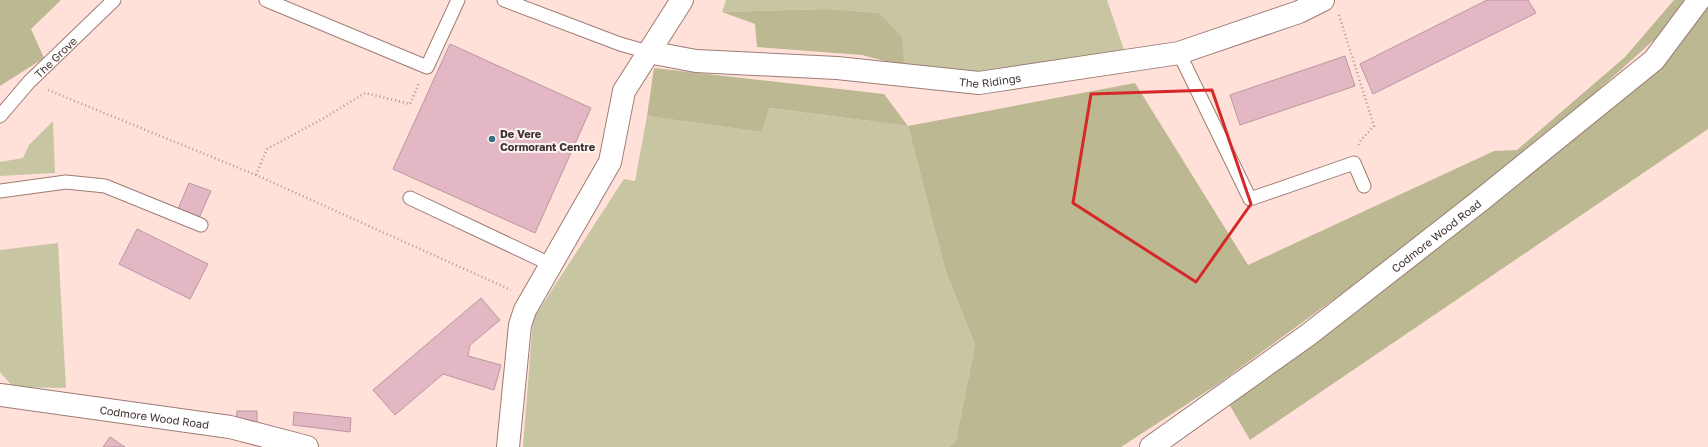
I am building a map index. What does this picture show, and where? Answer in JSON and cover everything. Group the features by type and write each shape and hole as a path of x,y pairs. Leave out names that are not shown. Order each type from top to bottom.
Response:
{"street":[{"path":"508,447 520,325 526,310 550,264 610,162 624,90 682,0"},
{"name":"Codmore Wood Road","path":"1151,447 1308,336 1481,200 1654,60 1699,0"},
{"name":"The Ridings","path":"648,52 696,61 837,68 979,83 1178,53 1299,12 1330,4"},
{"name":"Codmore Wood Road","path":"0,395 230,426 307,447"}],"lane":[{"name":"The Grove","path":"0,116 29,82 114,0"},
{"path":"266,0 427,66 458,0"},
{"path":"504,0 620,44 648,52"},
{"path":"1178,53 1250,199 1354,163 1364,186"},
{"path":"0,191 66,182 105,186 201,225"},
{"path":"410,198 550,264"}],"path":[{"path":"1330,4 1374,126 1361,140 1354,163"},
{"path":"256,175 267,149 324,118 365,93 410,104 427,66"},
{"path":"29,82 256,175 513,290"}],"highlighted area":[{"path":"1212,90 1251,204 1196,282 1073,203 1091,94"}],"shaded area":[{"path":"0,0 61,0 31,29 44,58 0,86"},
{"path":"726,0 1107,0 1125,53 984,75 904,66 879,13 828,9 722,12"},
{"path":"1674,0 1687,0 1656,38 1503,176 1218,384 1121,447 949,447 956,440 975,345 945,269 908,126 1135,83 1248,265 1494,151 1517,150 1625,57"},
{"path":"1708,0 1708,129 1250,440 1229,404"},
{"path":"828,9 879,13 902,37 904,66 862,55 757,47 755,24 722,12"},
{"path":"654,68 884,94 908,126 769,108 762,132 647,116"},
{"path":"768,108 908,126 945,269 975,345 956,440 949,447 523,447 533,319 624,179 635,181 647,116 762,132"},
{"path":"53,121 55,173 0,176 0,162 23,158 29,145"},
{"path":"58,243 66,388 13,387 0,372 0,250"}],"building":[{"path":"1487,0 1528,0 1536,13 1373,94 1360,64"},
{"name":"De Vere Cormorant Centre","path":"450,44 591,108 535,233 393,169"},
{"path":"1345,56 1355,86 1240,125 1230,95"},
{"path":"189,183 211,191 199,218 178,209"},
{"path":"137,229 208,264 190,299 119,264"},
{"path":"481,298 500,320 470,345 468,356 501,365 494,390 443,374 395,415 373,390"},
{"path":"237,411 257,411 257,425 236,424"},
{"path":"294,412 351,418 350,432 293,425"},
{"path":"110,437 125,447 103,447"}],"place":[{"name":"De Vere Cormorant Centre","path":"492,139"}]}
